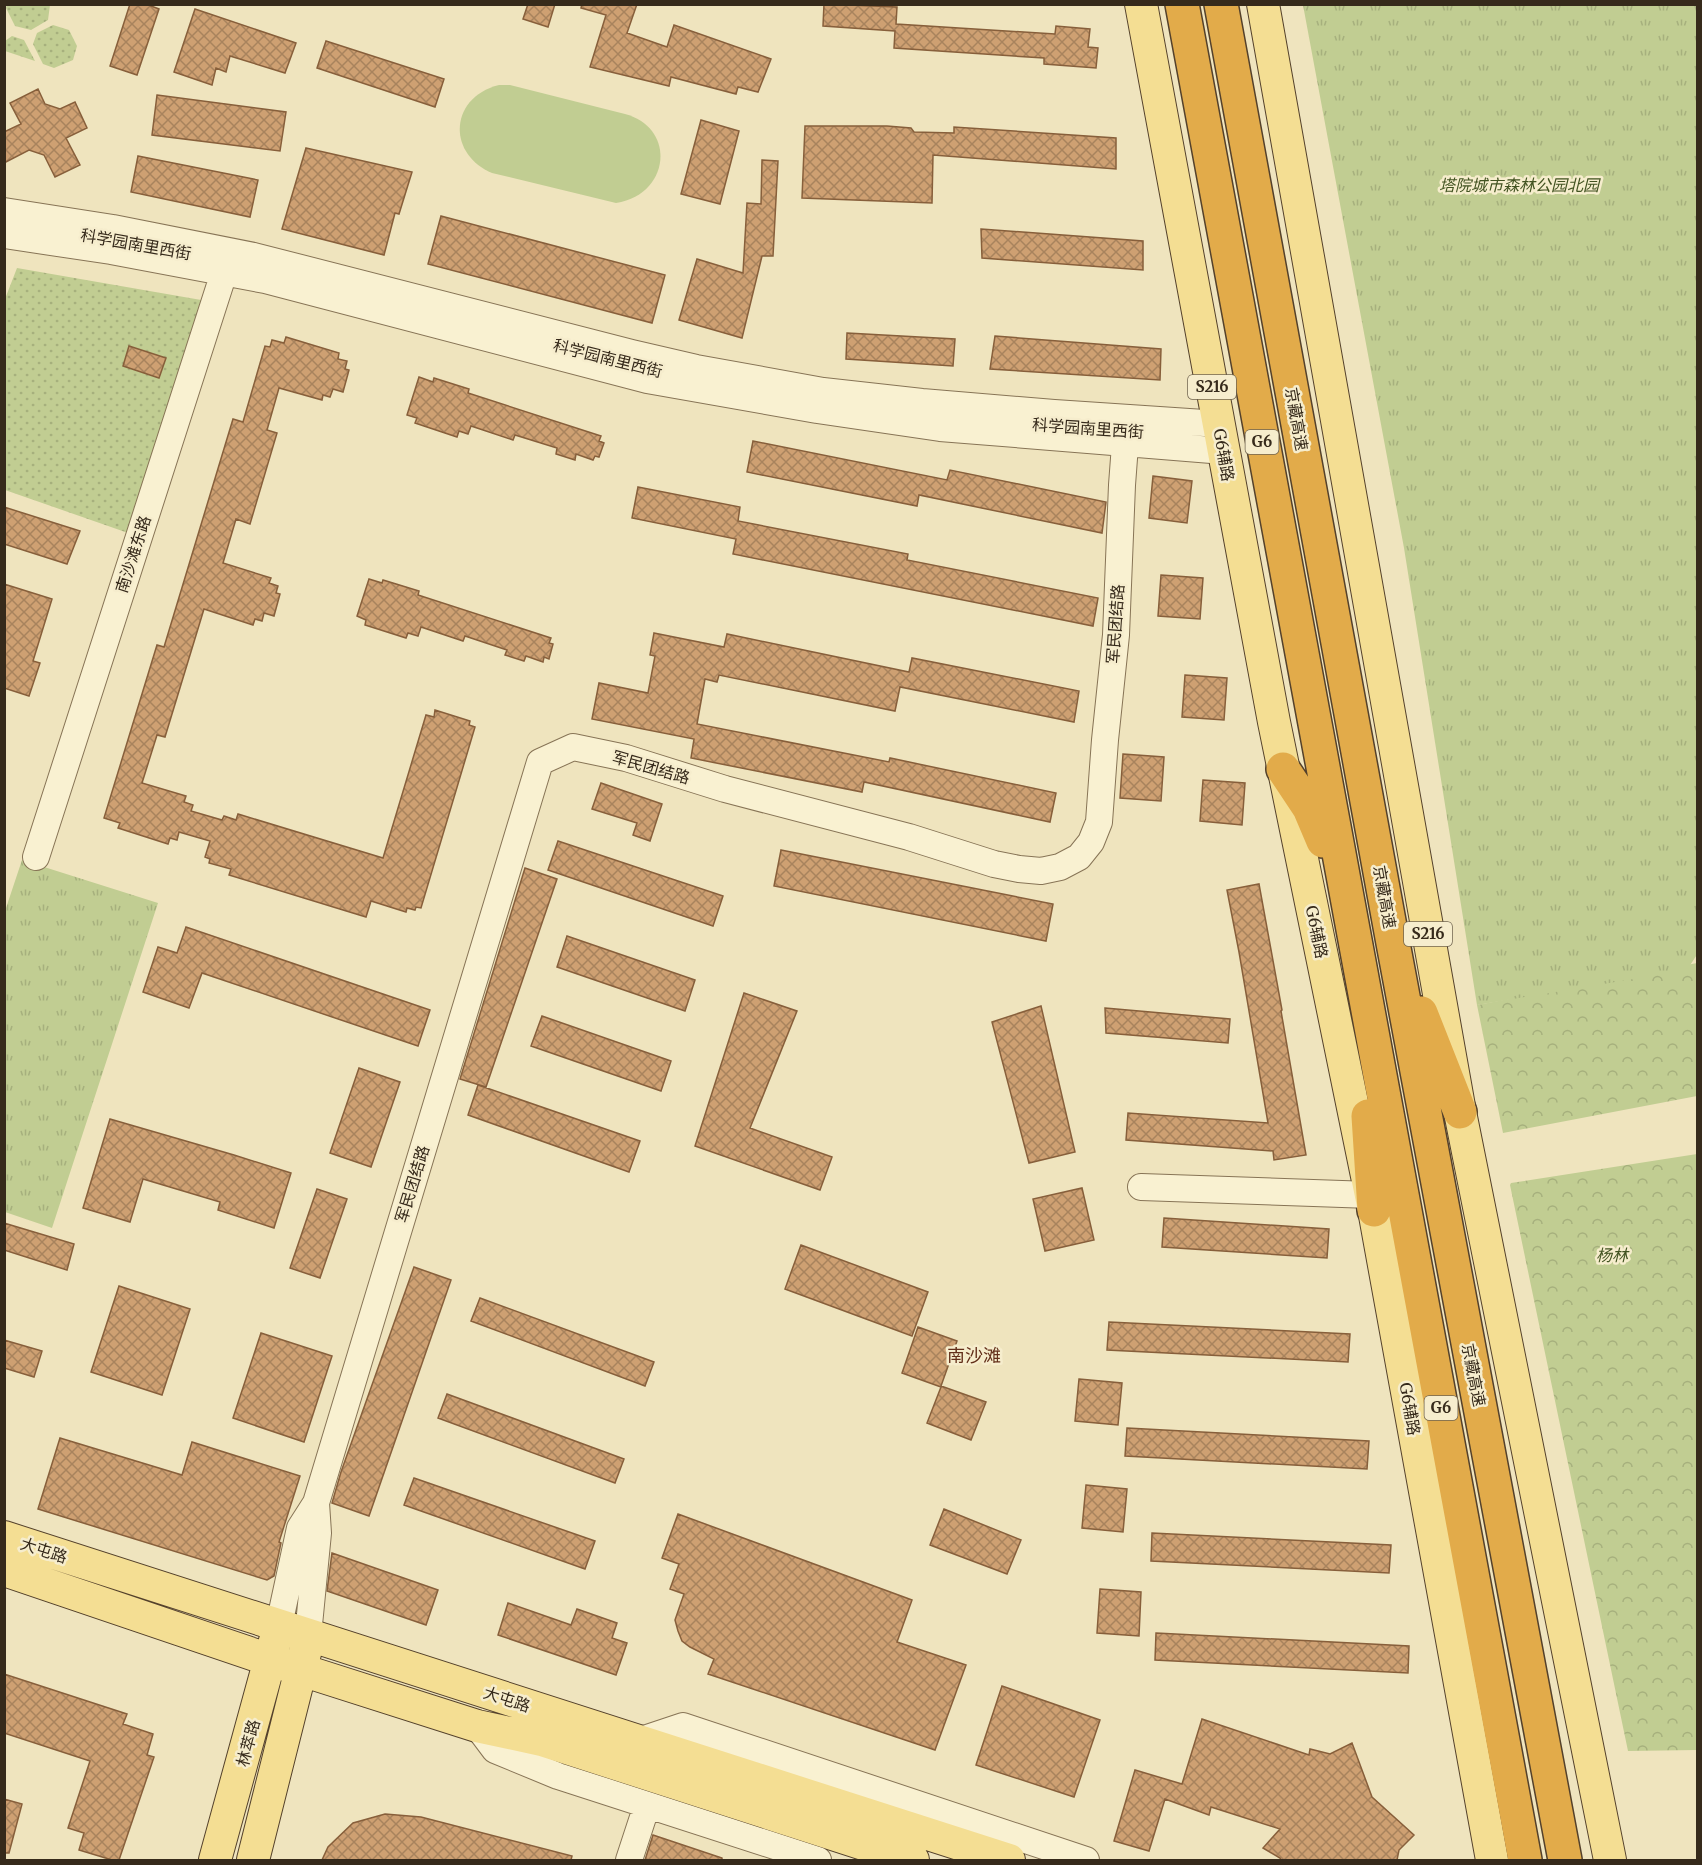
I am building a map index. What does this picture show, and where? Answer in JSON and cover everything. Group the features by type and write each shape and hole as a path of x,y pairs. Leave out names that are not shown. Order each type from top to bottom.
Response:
{"highway":[{"name":"G6","path":"1182,4 1356,956 1525,1860"},
{"name":"京藏高速","path":"1223,8 1393,944 1565,1860"},
{"path":"1283,769 1309,808 1342,879"},
{"path":"1393,944 1460,1112"},
{"path":"1356,956 1373,1202"}],"main road":[{"name":"G6辅路","path":"1142,4 1283,769 1373,1202 1492,1860"},
{"name":"S216","path":"1263,4 1460,1112 1610,1860"},
{"name":"大屯路","path":"4,1537 1009,1860"},
{"name":"大屯路","path":"12,1578 477,1726 542,1740 913,1860"},
{"name":"林萃路","path":"215,1860 279,1626"},
{"name":"林萃路","path":"253,1860 309,1635"},
{"path":"255,1717 287,1727"}],"street":[{"path":"4,211 113,228 227,261"},
{"name":"科学园南里西街","path":"4,222 227,261 619,363 680,376 898,411 1221,438"},
{"path":"4,235 111,251 227,261"},
{"name":"南沙滩东路","path":"36,857 227,261"},
{"name":"军民团结路","path":"279,1626 300,1528 316,1503 540,762 573,747 626,758 725,789 909,837 994,864 1018,869 1041,871 1060,867 1079,857 1091,842 1099,822 1116,635 1126,431"},
{"path":"1141,1187 1373,1202"},
{"name":"军民团结路","path":"309,1635 318,1533 316,1503"},
{"path":"477,1726 495,1750 558,1776 818,1860"},
{"path":"639,1741 682,1726 1086,1860"},
{"path":"629,1860 646,1805"}],"green space":[{"path":"7,4 50,5 48,20 31,30 15,26 6,8"},
{"name":"塔院城市森林公园北园","path":"1303,5 1697,5 1698,953 1687,970 1477,1005 1404,548"},
{"path":"53,25 69,30 77,46 73,60 54,68 43,64 33,44 37,33"},
{"path":"12,36 24,40 35,61 5,51 5,41"},
{"path":"499,85 510,85 625,114 642,122 653,133 659,146 660,161 656,175 648,188 634,197 616,203 492,173 477,164 461,140 460,126 463,113 471,101 483,91"},
{"path":"17,268 207,301 131,534 5,490 5,299"},
{"path":"22,860 158,903 52,1228 5,1212 4,914"},
{"path":"1697,963 1697,1096 1503,1133 1477,1005"},
{"name":"杨林","path":"1697,1154 1697,1750 1628,1751 1510,1185 1511,1183"}],"building":[{"path":"130,4 146,4 159,9 137,75 110,66"},
{"path":"528,4 555,4 548,27 523,19"},
{"path":"582,4 637,4 627,33 667,47 674,25 771,59 758,92 738,87 736,94 671,77 669,86 590,67 606,15 581,8"},
{"path":"824,4 897,7 896,24 1055,34 1056,26 1090,29 1088,47 1098,48 1096,68 1044,64 1044,58 894,48 895,31 823,26"},
{"path":"195,9 296,43 285,73 230,56 226,72 216,68 212,85 174,72"},
{"path":"326,41 444,79 435,107 317,68"},
{"path":"38,89 45,104 60,109 75,102 87,128 66,138 80,165 55,177 44,155 29,150 4,163 4,132 21,124 10,103"},
{"path":"157,95 286,112 280,151 152,135"},
{"path":"701,120 739,131 720,204 681,194"},
{"path":"805,126 887,126 911,128 914,132 954,133 954,127 1116,138 1116,169 933,155 932,203 802,198"},
{"path":"306,148 412,172 399,214 395,213 384,255 282,229"},
{"path":"138,156 258,180 250,217 131,192"},
{"path":"762,160 778,161 773,256 762,256 742,338 679,320 697,259 743,273 747,203 761,204"},
{"path":"441,216 665,275 652,323 428,264"},
{"path":"981,229 1143,241 1143,270 982,258"},
{"path":"847,333 955,339 953,366 846,359"},
{"path":"995,336 1161,349 1160,380 990,369"},
{"path":"286,337 339,353 338,359 347,361 345,369 349,370 343,392 333,389 330,397 323,395 322,400 279,388 267,430 277,433 250,524 236,519 223,563 271,578 269,583 278,586 276,593 280,594 274,616 264,613 262,621 255,619 253,625 204,609 165,737 157,735 142,783 186,796 184,802 193,805 191,811 222,820 224,816 236,820 238,814 383,858 426,715 434,717 435,710 470,721 469,725 475,727 421,908 416,907 415,910 407,908 406,912 371,901 366,917 229,875 231,869 209,863 210,859 205,857 210,841 179,832 177,840 170,838 168,844 118,828 120,823 104,818 157,645 164,647 233,419 243,422 265,346 270,347 272,340 284,343"},
{"path":"129,346 166,358 159,378 123,366"},
{"path":"419,377 433,382 434,378 469,389 468,393 601,436 599,441 604,443 599,457 595,456 593,460 576,454 575,460 556,454 557,448 515,435 513,440 471,426 468,434 459,431 457,437 415,423 417,418 407,415"},
{"path":"753,441 947,480 950,470 1106,502 1102,533 919,495 917,506 747,472"},
{"path":"1153,476 1192,481 1187,523 1149,518"},
{"path":"638,487 740,507 738,521 908,554 907,560 1098,598 1093,626 733,554 736,539 632,518"},
{"path":"4,507 80,531 67,564 4,544"},
{"path":"1161,575 1203,578 1200,619 1158,616"},
{"path":"369,579 382,583 383,580 419,591 418,595 551,638 549,643 553,644 549,659 544,657 543,662 526,656 524,661 505,655 507,650 465,636 463,641 421,627 418,636 408,633 406,638 365,625 366,620 357,616"},
{"path":"4,584 52,599 33,661 40,663 29,696 4,688"},
{"path":"654,633 724,647 727,634 909,672 912,658 1079,691 1074,722 900,687 895,711 719,675 717,682 705,679 697,724 889,762 890,758 1056,793 1050,822 864,782 862,792 691,758 694,739 592,719 599,683 648,693 655,656 650,655"},
{"path":"1185,675 1227,678 1224,720 1182,717"},
{"path":"1123,754 1164,757 1161,801 1120,798"},
{"path":"1203,780 1245,783 1242,825 1200,821"},
{"path":"601,783 662,804 650,841 633,835 637,823 592,809"},
{"path":"558,841 723,896 713,926 548,870"},
{"path":"781,850 1053,904 1046,941 774,886"},
{"path":"525,868 557,879 486,1087 460,1079"},
{"path":"1259,884 1306,1155 1274,1160 1273,1151 1126,1140 1128,1113 1268,1123 1227,890"},
{"path":"186,927 430,1010 418,1046 202,973 189,1008 143,992 158,947 177,953"},
{"path":"567,936 695,980 685,1011 557,967"},
{"path":"744,993 797,1011 750,1128 832,1157 820,1190 695,1146"},
{"path":"1041,1006 1075,1152 1029,1163 992,1022"},
{"path":"1105,1008 1230,1019 1228,1043 1106,1033"},
{"path":"542,1016 671,1061 661,1091 531,1046"},
{"path":"359,1068 400,1082 371,1167 330,1153"},
{"path":"478,1085 640,1141 629,1172 468,1115"},
{"path":"110,1119 291,1173 274,1228 218,1210 220,1202 143,1179 130,1222 83,1208"},
{"path":"1082,1188 1094,1240 1045,1251 1033,1199"},
{"path":"317,1189 347,1199 320,1278 290,1268"},
{"path":"1164,1218 1329,1229 1327,1258 1162,1247"},
{"path":"4,1223 74,1244 67,1270 4,1250"},
{"path":"801,1245 928,1292 912,1336 785,1289"},
{"path":"414,1267 451,1280 369,1516 332,1503"},
{"path":"119,1286 190,1309 162,1395 91,1372"},
{"path":"480,1298 654,1362 645,1386 471,1321"},
{"path":"1109,1322 1350,1334 1348,1362 1107,1350"},
{"path":"918,1327 957,1341 941,1386 986,1402 971,1440 927,1423 941,1387 902,1373"},
{"path":"261,1333 332,1356 304,1442 233,1418"},
{"path":"4,1340 42,1351 34,1377 4,1368"},
{"path":"1079,1379 1122,1383 1118,1425 1075,1421"},
{"path":"447,1394 624,1459 615,1483 438,1418"},
{"path":"1127,1428 1369,1441 1367,1469 1125,1456"},
{"path":"60,1438 182,1475 192,1442 300,1476 279,1542 281,1543 274,1576 267,1580 38,1509"},
{"path":"414,1478 595,1541 585,1569 404,1505"},
{"path":"1086,1485 1127,1489 1123,1532 1082,1528"},
{"path":"944,1509 1021,1540 1007,1574 930,1545"},
{"path":"678,1514 912,1600 897,1642 966,1665 935,1750 708,1674 714,1659 682,1641 675,1620 684,1594 670,1589 679,1564 662,1558"},
{"path":"1152,1533 1391,1545 1389,1573 1151,1561"},
{"path":"332,1553 438,1590 426,1625 327,1591"},
{"path":"1100,1589 1141,1592 1139,1636 1097,1633"},
{"path":"508,1603 571,1625 577,1609 617,1623 612,1638 627,1643 616,1675 498,1635"},
{"path":"1156,1633 1409,1646 1408,1673 1155,1660"},
{"path":"4,1674 127,1714 123,1724 153,1734 147,1755 154,1757 119,1860 79,1850 84,1833 68,1828 90,1761 4,1733"},
{"path":"1002,1686 1100,1720 1074,1797 976,1765"},
{"path":"1202,1719 1309,1755 1310,1749 1330,1754 1352,1743 1372,1797 1414,1835 1399,1850 1397,1860 1281,1860 1263,1848 1280,1829 1211,1807 1209,1815 1165,1799 1149,1851 1114,1841 1135,1770 1182,1784"},
{"path":"4,1799 22,1804 9,1853 4,1853"},
{"path":"385,1814 421,1817 572,1856 571,1860 322,1860 328,1847 353,1823"},
{"path":"653,1835 722,1858 722,1860 645,1860"}],"district":[{"name":"南沙滩","path":"974,1356"}]}
